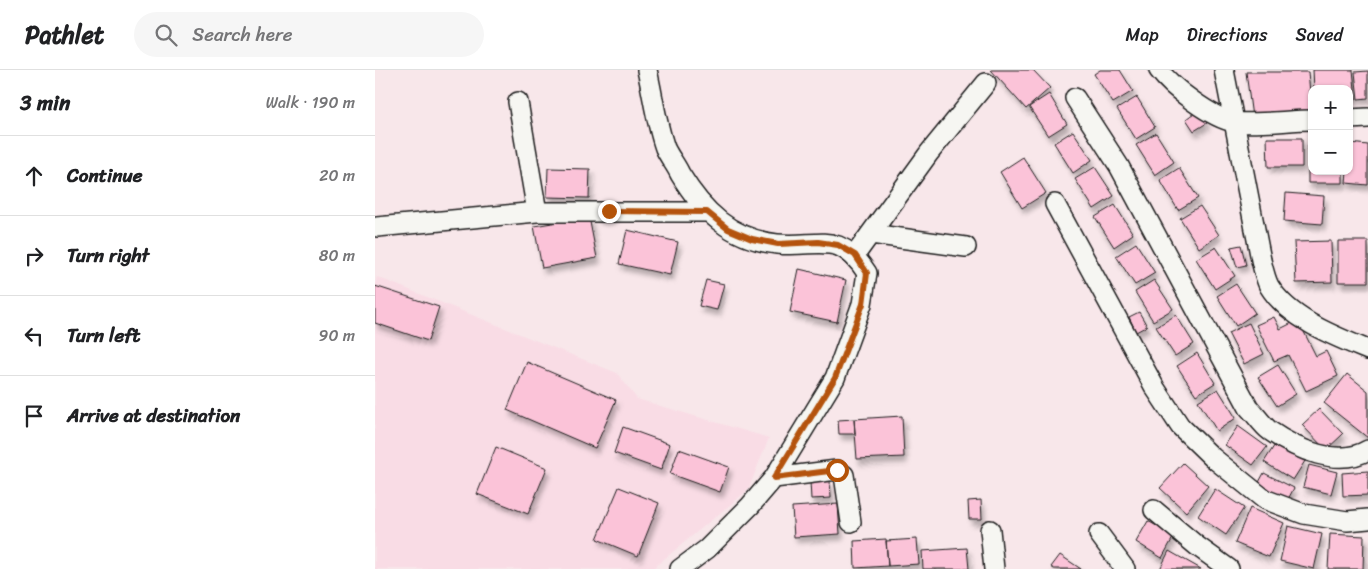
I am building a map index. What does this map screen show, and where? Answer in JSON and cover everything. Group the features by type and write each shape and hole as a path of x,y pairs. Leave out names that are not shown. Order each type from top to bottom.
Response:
{"street":[{"path":"647,70 665,148 691,193 707,212 728,229 752,239 778,244 818,242 838,245 855,255 867,273 863,304 835,378 774,478 750,506 707,549 680,569"},
{"path":"1159,70 1177,89 1196,103 1234,122 1308,120"},
{"path":"1223,70 1261,260 1268,284 1278,300 1295,314 1368,350"},
{"path":"855,255 929,153 985,84"},
{"path":"1075,98 1119,166 1249,408 1269,430 1309,452 1335,457 1368,450"},
{"path":"518,102 537,212"},
{"path":"1353,119 1368,118"},
{"path":"1055,204 1155,388 1180,426 1212,457 1264,500 1304,514 1347,521 1368,519"},
{"path":"377,227 537,212 707,212"},
{"path":"871,234 966,247"},
{"path":"774,478 837,470 844,475 851,522"},
{"path":"1155,510 1197,546 1229,569"},
{"path":"990,530 994,569"},
{"path":"1099,534 1125,569"}],"shaded area":[{"path":"377,277 617,373 637,399 769,438 748,490 652,569 375,569 375,284"}],"building":[{"path":"991,70 1033,70 1050,88 1026,109"},
{"path":"1100,70 1120,70 1133,91 1113,103 1094,74"},
{"path":"1313,70 1353,70 1356,99 1353,99 1353,85 1314,85"},
{"path":"1368,71 1368,98 1358,99 1355,72"},
{"path":"1246,72 1308,72 1308,113 1252,117"},
{"path":"1049,94 1067,124 1048,136 1029,107"},
{"path":"1137,97 1155,127 1136,139 1117,109"},
{"path":"1198,110 1207,123 1194,131 1186,119"},
{"path":"1073,131 1092,160 1073,173 1054,143"},
{"path":"1156,133 1174,162 1155,175 1136,145"},
{"path":"1267,138 1302,138 1302,167 1268,167"},
{"path":"1353,143 1368,145 1368,185 1346,183 1347,175 1353,175"},
{"path":"1023,157 1046,193 1022,208 1000,172"},
{"path":"1095,167 1114,196 1094,209 1075,179"},
{"path":"548,168 590,169 589,198 547,197"},
{"path":"1179,168 1198,198 1178,210 1160,180"},
{"path":"1308,175 1343,175 1343,183 1308,183"},
{"path":"1286,193 1324,196 1322,224 1284,221"},
{"path":"1115,205 1133,234 1114,247 1095,217"},
{"path":"1200,206 1219,235 1199,248 1180,218"},
{"path":"589,217 597,258 542,268 534,226"},
{"path":"627,230 678,242 670,275 619,264"},
{"path":"1331,241 1332,282 1296,283 1294,242"},
{"path":"1338,241 1368,241 1368,282 1338,282"},
{"path":"1136,243 1155,273 1135,285 1116,256"},
{"path":"1241,245 1246,265 1237,267 1231,247"},
{"path":"1216,247 1235,276 1215,289 1196,259"},
{"path":"799,269 846,280 837,322 790,312"},
{"path":"706,280 724,284 717,310 699,306"},
{"path":"1154,280 1173,309 1153,321 1135,292"},
{"path":"1236,284 1255,313 1236,326 1217,296"},
{"path":"375,286 439,307 428,341 375,323"},
{"path":"1139,312 1147,326 1136,332 1129,317"},
{"path":"1176,315 1194,344 1175,356 1156,327"},
{"path":"1274,317 1280,329 1298,320 1316,356 1326,351 1338,376 1306,391 1288,355 1274,361 1256,325"},
{"path":"1249,323 1264,354 1244,364 1228,333"},
{"path":"1197,353 1215,383 1196,395 1177,366"},
{"path":"527,362 616,400 595,448 507,410"},
{"path":"1278,365 1296,394 1277,406 1258,377"},
{"path":"1347,374 1368,391 1368,438 1324,403"},
{"path":"1218,389 1236,418 1217,431 1198,401"},
{"path":"1319,409 1343,434 1326,450 1302,425"},
{"path":"902,416 904,457 857,459 854,419"},
{"path":"854,419 855,434 839,434 838,420"},
{"path":"1238,426 1267,447 1253,465 1225,445"},
{"path":"623,427 670,444 661,470 614,453"},
{"path":"1276,443 1305,461 1293,480 1264,462"},
{"path":"496,447 547,468 528,514 477,494"},
{"path":"679,449 729,467 720,492 670,474"},
{"path":"1183,463 1208,486 1186,512 1160,488"},
{"path":"1309,465 1337,472 1331,494 1303,487"},
{"path":"1368,471 1368,495 1343,496 1342,473"},
{"path":"1264,473 1294,488 1287,501 1257,486"},
{"path":"830,481 831,498 811,499 810,482"},
{"path":"619,487 659,503 638,556 597,539"},
{"path":"1215,489 1244,508 1226,535 1198,516"},
{"path":"981,500 982,519 969,519 968,501"},
{"path":"838,504 840,534 794,537 792,507"},
{"path":"1250,508 1284,523 1269,557 1235,543"},
{"path":"1148,521 1174,536 1162,558 1136,542"},
{"path":"1288,526 1322,534 1314,569 1280,561"},
{"path":"1330,534 1364,536 1363,569 1328,569"},
{"path":"886,539 888,566 855,568 854,541"},
{"path":"917,539 919,564 888,566 886,541"},
{"path":"967,548 969,569 923,569 922,551"},
{"path":"1169,551 1201,569 1160,569"},
{"path":"1060,555 1081,569 1054,569 1051,567"}],"route":[{"path":"609,211 707,212 728,229 752,239 778,244 818,242 838,245 855,255 867,273 863,304 835,378 774,478 837,470"}]}
